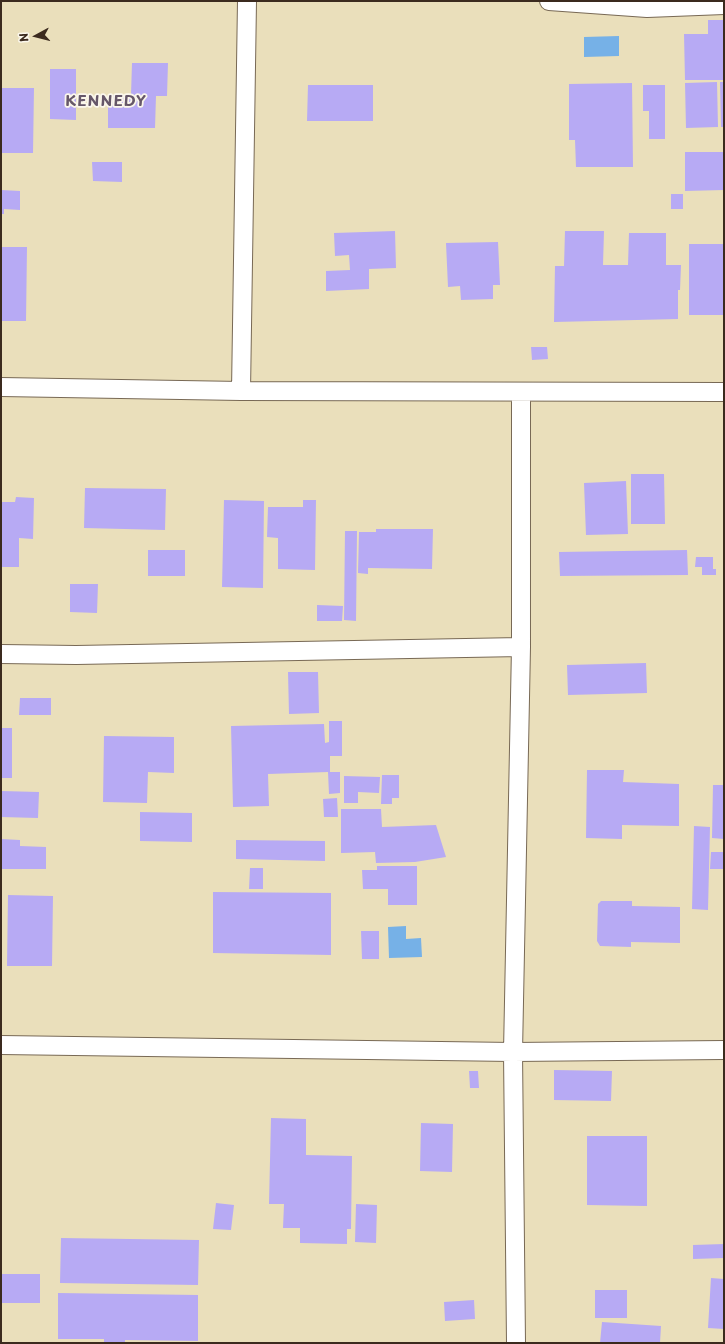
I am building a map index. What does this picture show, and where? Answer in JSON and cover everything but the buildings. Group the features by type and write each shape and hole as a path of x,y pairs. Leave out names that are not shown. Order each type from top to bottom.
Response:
{"street":[{"path":"241,391 247,1"},
{"path":"549,1 647,8 724,5"},
{"path":"1,387 241,391 724,392"},
{"path":"516,1343 513,1052 521,647 520,392"},
{"path":"1,654 84,655 521,647"},
{"path":"1,1045 513,1052 724,1050"}],"water":[{"path":"619,36 619,56 584,57 584,37"},
{"path":"406,926 406,939 421,938 422,957 389,958 388,927"}],"district":[{"name":"KENNEDY","path":"106,102"}]}
